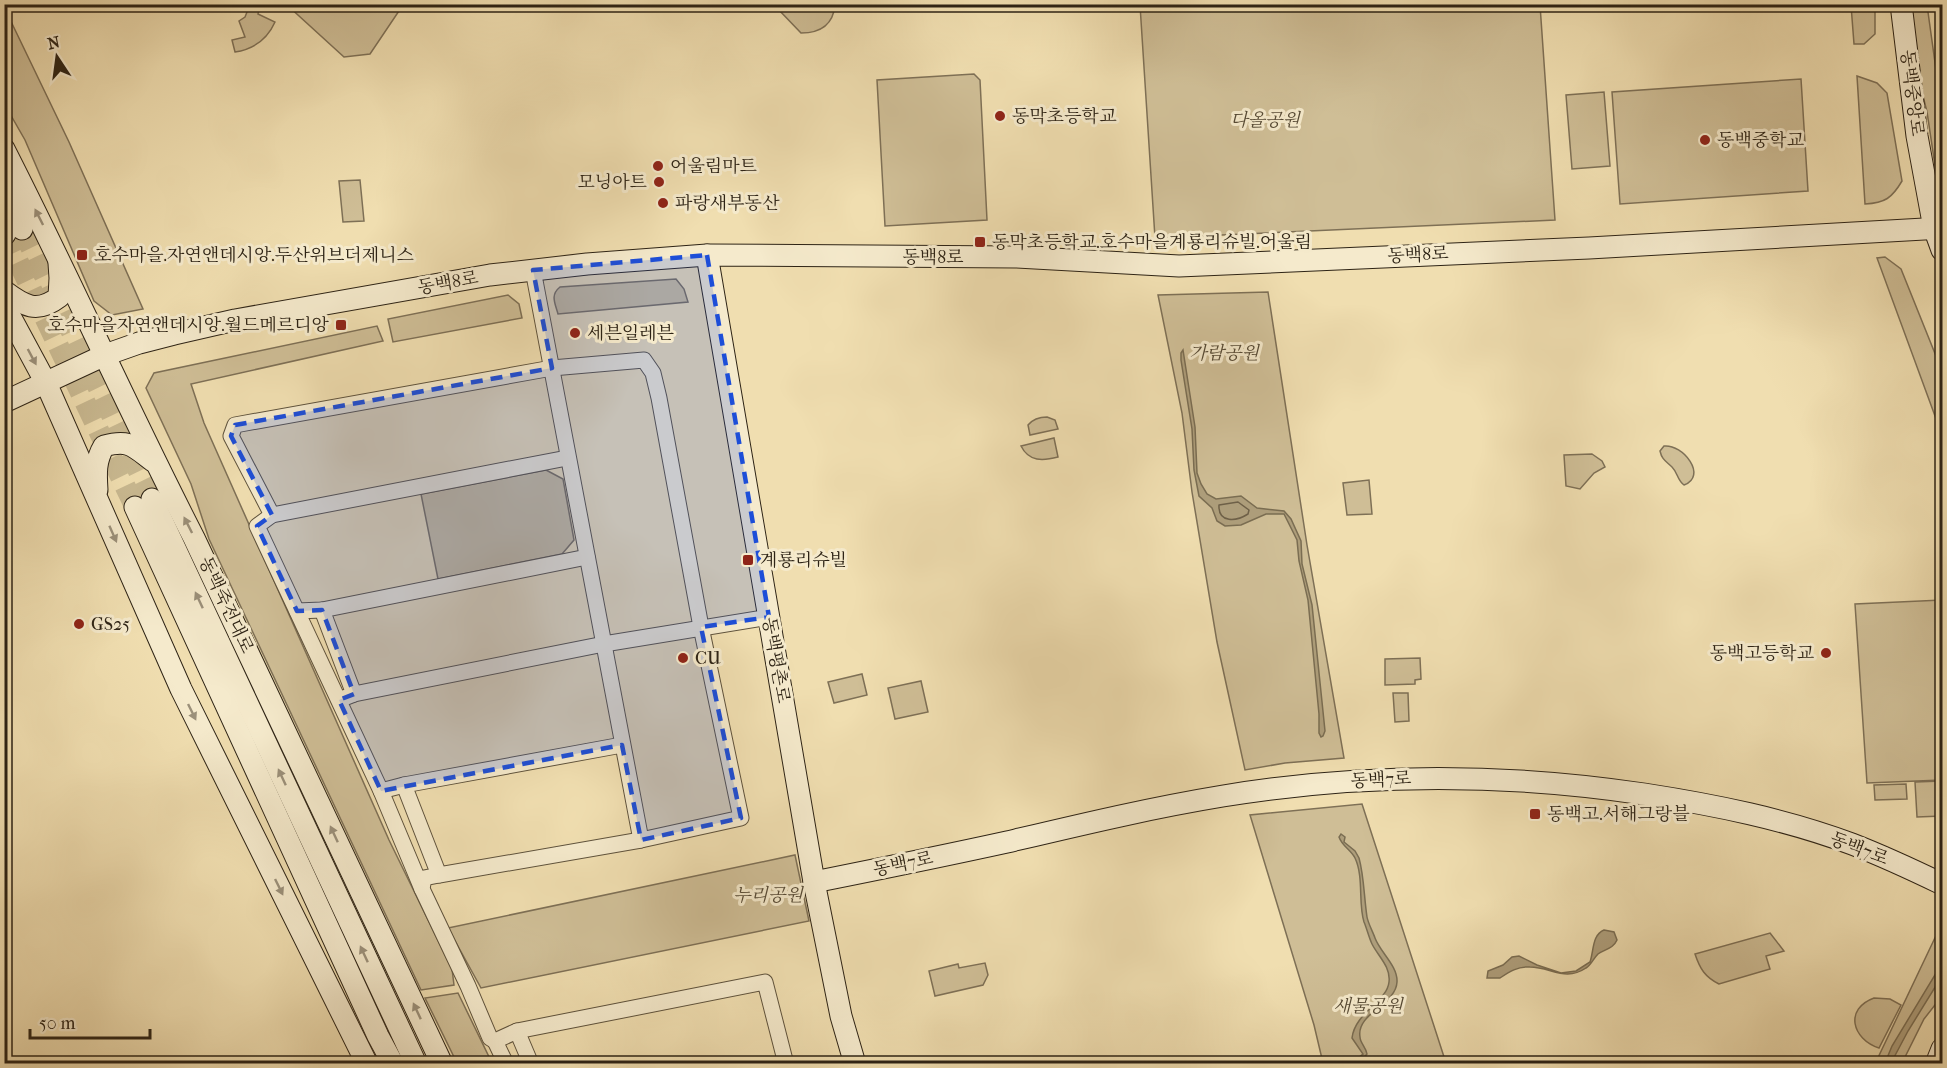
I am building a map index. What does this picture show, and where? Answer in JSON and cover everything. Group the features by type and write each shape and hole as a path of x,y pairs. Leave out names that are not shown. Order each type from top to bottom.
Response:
{"street":[{"name":"동백중앙로","path":"1901,4 1917,136 1942,250"},
{"name":"동백죽전대로","path":"4,149 57,253 194,538 442,1064"},
{"path":"4,193 10,233"},
{"name":"동백8로","path":"4,402 105,355 139,343 235,320 533,270 707,255 1017,257 1179,266 1577,248 1938,228"},
{"path":"4,291 23,305 38,307 52,302 58,297 60,278 57,253"},
{"name":"동백평촌로","path":"707,255 814,882 840,1016 855,1064"},
{"path":"533,270 641,840"},
{"path":"4,305 46,383 181,689 367,1064"},
{"path":"272,515 231,436 235,425 552,368 644,360 653,373 701,627 741,818 641,840 424,878 422,889"},
{"path":"97,499 96,466 98,455 104,446 119,442 128,444 156,463"},
{"path":"506,1064 495,1041 490,1038 422,889 381,791 257,526 272,515 567,458"},
{"name":"동백죽전대로","path":"393,1064 378,1036 143,503 416,1064"},
{"path":"297,611 322,610 587,557"},
{"path":"322,610 354,694"},
{"path":"339,700 354,694 604,644 769,616"},
{"path":"381,791 622,745"},
{"name":"동백7로","path":"814,882 1008,842 1130,813 1223,796 1337,782 1434,778 1558,782 1709,804 1788,824 1851,844 1942,884"},
{"path":"404,785 439,875"},
{"path":"495,1041 517,1031 765,982 786,1064"},
{"path":"517,1031 531,1064"},
{"path":"378,1036 387,1064"},
{"path":"1936,1064 1942,1049"}],"highlighted area":[{"path":"707,255 769,617 701,627 741,818 641,840 622,745 381,791 339,700 354,694 322,610 297,611 257,526 272,515 231,436 235,425 552,368 533,270"}],"green space":[{"path":"835,4 832,18 828,23 820,29 801,33 779,10 786,5"},
{"path":"287,5 403,5 370,54 344,57"},
{"name":"다올공원","path":"1140,5 1540,5 1555,220 1155,238"},
{"path":"1851,5 1875,5 1875,34 1864,44 1854,44"},
{"path":"1910,5 1927,5 1942,113 1942,185 1937,179 1927,112 1920,84"},
{"path":"249,7 259,9 258,14 275,22 259,43 235,52 232,40 245,37 239,21 245,17"},
{"path":"5,9 69,142 143,309 112,315 94,301 25,140 5,105"},
{"path":"974,74 980,80 987,220 885,226 877,80"},
{"path":"1857,76 1877,83 1887,93 1902,181 1895,192 1883,201 1865,204"},
{"path":"1801,79 1808,191 1620,204 1612,92"},
{"path":"1604,92 1610,166 1572,169 1566,95"},
{"path":"360,180 364,221 343,222 339,181"},
{"path":"1885,257 1901,269 1942,371 1942,435 1877,258"},
{"path":"676,279 684,289 688,302 558,314 555,303 554,296 560,287"},
{"name":"가람공원","path":"1268,292 1307,545 1344,758 1285,763 1245,770 1217,642 1192,492 1182,413 1158,295"},
{"path":"508,295 519,304 522,318 393,342 388,319"},
{"path":"377,326 383,341 191,384 204,423 389,840 452,969 454,985 421,990 209,539 191,484 146,388 154,373"},
{"path":"1047,417 1055,420 1058,429 1030,435 1028,425 1032,421"},
{"path":"1054,438 1058,457 1032,458 1021,446"},
{"path":"1664,446 1679,450 1690,461 1694,475 1691,481 1684,485 1680,481 1674,469 1662,456 1660,451"},
{"path":"1592,454 1602,461 1605,467 1594,473 1580,489 1566,486 1564,455"},
{"path":"546,470 563,479 574,540 562,554 438,579 421,494"},
{"path":"1369,480 1372,514 1347,515 1343,483"},
{"path":"1942,600 1942,780 1867,783 1855,604"},
{"path":"1420,658 1421,679 1415,680 1415,684 1385,685 1385,659"},
{"path":"862,674 867,695 834,703 828,682"},
{"path":"921,681 928,712 895,719 888,688"},
{"path":"1393,693 1408,693 1409,721 1395,722"},
{"path":"1942,781 1942,816 1917,817 1915,782"},
{"path":"1906,784 1907,799 1875,800 1874,785"},
{"name":"새물공원","path":"1362,804 1446,1063 1323,1063 1314,1025 1250,815"},
{"name":"누리공원","path":"795,855 809,921 481,988 448,928"},
{"path":"1942,923 1942,996 1924,1019 1902,1063 1875,1064"},
{"path":"1770,933 1784,951 1766,956 1770,969 1719,984 1704,972 1695,954"},
{"path":"985,963 988,975 983,985 935,996 929,971 958,964 959,968"},
{"path":"458,993 492,1063 457,1063 425,998"},
{"path":"1874,998 1890,999 1901,1005 1879,1048 1863,1038 1855,1024 1858,1009"}],"water":[{"path":"1183,350 1195,427 1197,473 1207,494 1216,499 1241,496 1257,508 1284,511 1291,519 1301,541 1302,564 1312,605 1325,731 1321,737 1308,600 1299,561 1297,540 1284,514 1266,514 1241,525 1225,526 1217,521 1212,508 1199,496 1194,470 1192,429 1181,360"},
{"path":"1341,834 1345,837 1344,842 1355,851 1359,858 1368,919 1377,943 1397,976 1395,990 1370,1015 1360,1029 1360,1039 1367,1054 1359,1063 1352,1063 1363,1054 1352,1038 1354,1029 1364,1014 1383,996 1389,977 1386,967 1372,944 1364,922 1358,865 1340,840"},
{"path":"1604,930 1614,932 1617,940 1611,947 1598,954 1588,967 1578,972 1565,974 1522,967 1500,978 1487,978 1488,971 1503,965 1512,957 1519,956 1561,973 1576,971 1590,962 1595,939"},
{"path":"1942,957 1942,976 1891,1063 1885,1063 1892,1046 1938,970"}],"tunnel":[{"path":"22,229 152,499"},
{"path":"5,234 135,507"}],"place":[{"name":"동막초등학교","path":"1000,116"},
{"name":"동백중학교","path":"1705,140"},
{"name":"어울림마트","path":"658,166"},
{"name":"모닝아트","path":"659,182"},
{"name":"파랑새부동산","path":"663,203"},
{"name":"동막초등학교.호수마을계룡리슈빌.어울림","path":"980,242"},
{"name":"호수마을.자연앤데시앙.두산위브더제니스","path":"82,255"},
{"name":"호수마을자연앤데시앙.월드메르디앙","path":"341,325"},
{"name":"세븐일레븐","path":"575,333"},
{"name":"계룡리슈빌","path":"748,560"},
{"name":"GS25","path":"79,624"},
{"name":"동백고등학교","path":"1826,653"},
{"name":"CU","path":"683,658"},
{"name":"동백고.서해그랑블","path":"1535,814"}]}
